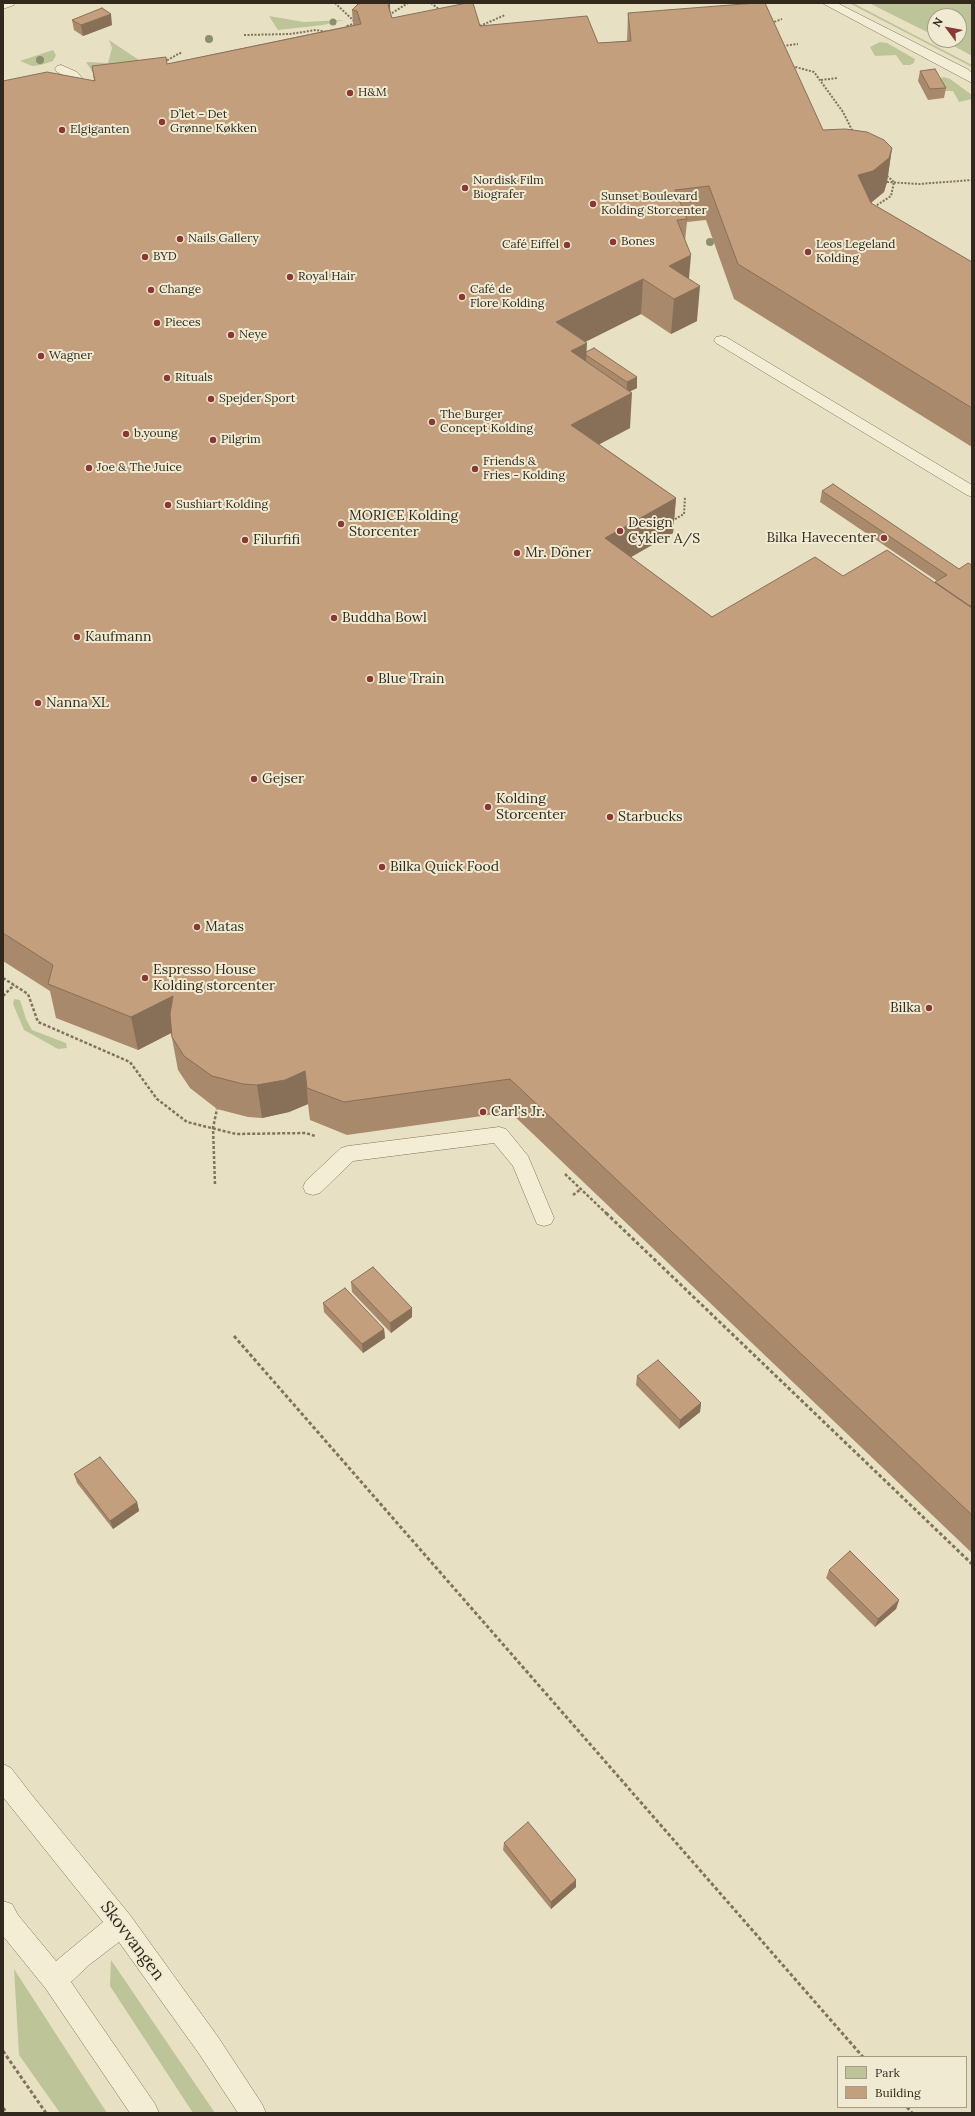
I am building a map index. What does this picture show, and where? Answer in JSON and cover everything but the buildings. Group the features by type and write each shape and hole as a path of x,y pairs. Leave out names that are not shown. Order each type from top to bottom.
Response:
{"lane":[{"path":"3,6 10,3"},
{"path":"828,3 965,73 972,79"},
{"path":"58,99 82,84 73,75 61,69"},
{"path":"722,340 972,492"},
{"path":"313,1187 348,1154 499,1135 521,1162 544,1218"},
{"name":"Skovvangen","path":"3,1776 22,1803 121,1924 209,2046 253,2113"},
{"path":"3,1913 9,1924 55,1980 146,2113"},
{"path":"55,1980 80,1956 121,1924"}],"path":[{"path":"335,3 361,27"},
{"path":"386,17 408,3"},
{"path":"431,3 436,6 442,15"},
{"path":"477,28 505,15"},
{"path":"772,29 774,22 782,19"},
{"path":"344,30 347,26 362,22"},
{"path":"244,35 290,34 316,30 328,32"},
{"path":"288,41 290,34"},
{"path":"783,51 780,46 798,44"},
{"path":"161,64 182,52"},
{"path":"790,62 793,67 814,72 843,112 854,135"},
{"path":"821,80 838,78"},
{"path":"884,172 894,182"},
{"path":"887,182 919,184 972,180"},
{"path":"874,207 891,196 894,182"},
{"path":"668,523 684,514 685,496"},
{"path":"3,978 28,994 38,1022 130,1062 157,1099 187,1122 236,1134 306,1133 318,1137"},
{"path":"3,996 14,985"},
{"path":"214,1184 213,1128 218,1109"},
{"path":"581,1189 972,1564"},
{"path":"234,1336 862,2056"},
{"path":"3,2051 46,2113"},
{"path":"3,2108 7,2113"}],"green space":[{"path":"849,3 853,3 927,42 927,44"},
{"path":"869,3 972,3 972,56 958,48 967,48 967,8 927,8 927,32"},
{"path":"269,16 304,22 344,20 323,25 278,30"},
{"path":"109,40 148,66 95,76 86,62 108,63 112,48"},
{"path":"880,42 887,43 915,59 914,63 910,65 903,65 896,55 875,56 870,47"},
{"path":"935,48 939,48 972,65 972,67"},
{"path":"53,50 56,55 53,61 41,65 32,66 20,61"},
{"path":"944,77 950,79 972,95 972,99 959,102 953,91 941,91 935,80"},
{"path":"14,999 20,1000 26,1019 32,1030 66,1043 67,1048 58,1049 24,1030 13,1004"},
{"path":"111,1960 215,2113 193,2113 110,1986"},
{"path":"14,1969 107,2113 60,2113 19,2055"}],"place":[{"name":"H&M","path":"350,93"},
{"name":"D’let - Det Grønne Køkken","path":"162,122"},
{"name":"Elgiganten","path":"62,130"},
{"name":"Nordisk Film Biografer","path":"465,188"},
{"name":"Sunset Boulevard Kolding Storcenter","path":"593,204"},
{"name":"Nails Gallery","path":"180,239"},
{"name":"Bones","path":"613,242"},
{"name":"Café Eiffel","path":"567,245"},
{"name":"Leos Legeland Kolding","path":"808,252"},
{"name":"BYD","path":"145,257"},
{"name":"Royal Hair","path":"290,277"},
{"name":"Change","path":"151,290"},
{"name":"Café de Flore Kolding","path":"462,297"},
{"name":"Pieces","path":"157,323"},
{"name":"Neye","path":"231,335"},
{"name":"Wagner","path":"41,356"},
{"name":"Rituals","path":"167,378"},
{"name":"Spejder Sport","path":"211,399"},
{"name":"The Burger Concept Kolding","path":"432,422"},
{"name":"b.young","path":"126,434"},
{"name":"Pilgrim","path":"213,440"},
{"name":"Joe & The Juice","path":"89,468"},
{"name":"Friends & Fries - Kolding","path":"475,469"},
{"name":"Sushiart Kolding","path":"168,505"},
{"name":"MORICE Kolding Storcenter","path":"341,524"},
{"name":"Design Cykler A/S","path":"620,531"},
{"name":"Bilka Havecenter","path":"884,538"},
{"name":"Filurfifi","path":"245,540"},
{"name":"Mr. Döner","path":"517,553"},
{"name":"Buddha Bowl","path":"334,618"},
{"name":"Kaufmann","path":"77,637"},
{"name":"Blue Train","path":"370,679"},
{"name":"Nanna XL","path":"38,703"},
{"name":"Gejser","path":"254,779"},
{"name":"Kolding Storcenter","path":"488,807"},
{"name":"Starbucks","path":"610,817"},
{"name":"Bilka Quick Food","path":"382,867"},
{"name":"Matas","path":"197,927"},
{"name":"Espresso House Kolding storcenter","path":"145,978"},
{"name":"Bilka","path":"929,1008"},
{"name":"Carl's Jr.","path":"483,1112"}]}
